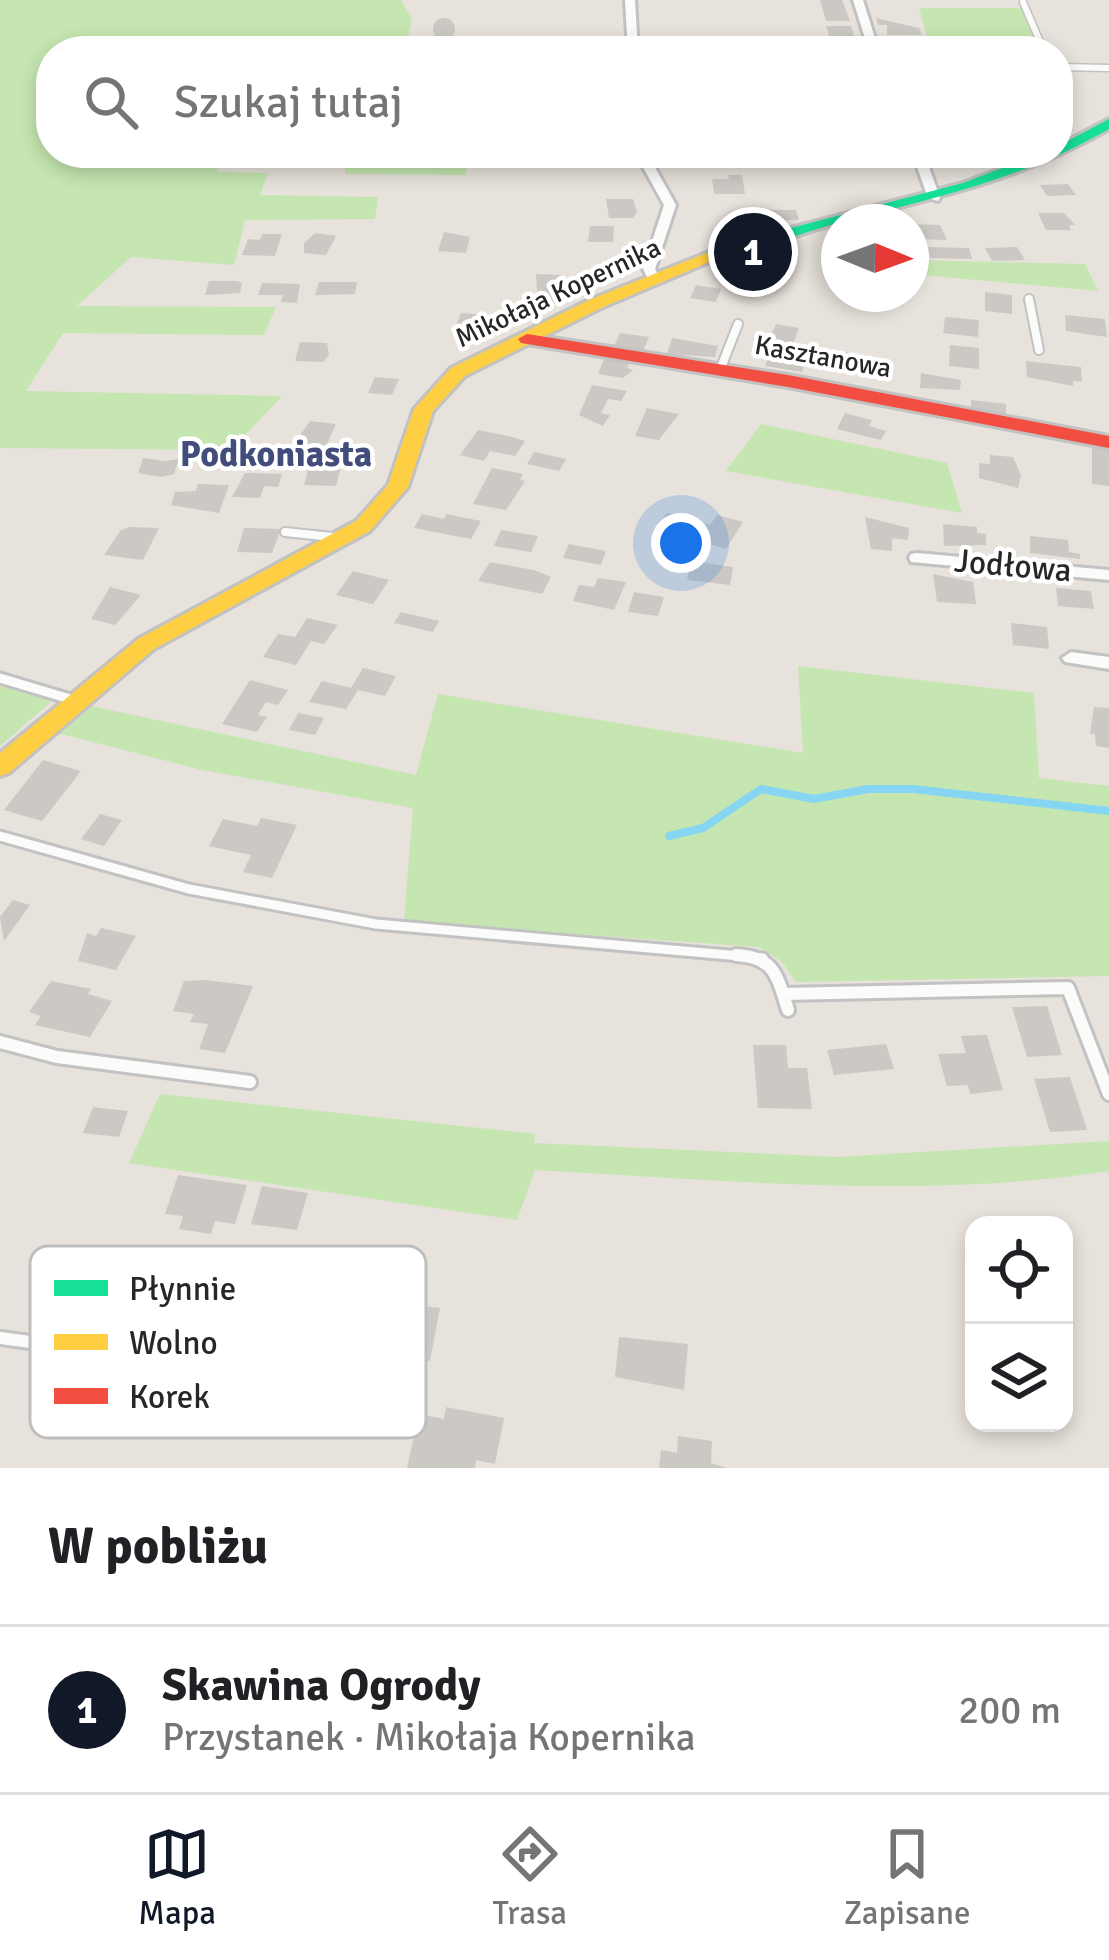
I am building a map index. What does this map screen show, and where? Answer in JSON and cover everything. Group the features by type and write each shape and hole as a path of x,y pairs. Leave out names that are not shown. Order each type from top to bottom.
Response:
{"street":[{"path":"630,0 632,36"},
{"path":"858,0 869,36"},
{"name":"Mikołaja Kopernika","path":"1073,143 1109,123"},
{"path":"649,168 670,206 649,269 655,280"},
{"path":"923,168 934,198"},
{"name":"Mikołaja Kopernika","path":"0,767 75,701 171,628 342,538 386,505 420,409 435,388 524,338 655,280 778,236 934,198 1027,168"},
{"name":"Kasztanowa","path":"524,338 924,406 995,427 1109,442"},
{"name":"Jodłowa","path":"917,558 1109,574"},
{"path":"1071,658 1109,663"}],"lane":[{"path":"1023,2 1038,36"},
{"path":"1073,67 1109,68"},
{"path":"1029,299 1039,350"},
{"path":"720,370 738,324"},
{"path":"285,532 342,538"},
{"path":"0,677 75,701"},
{"path":"0,836 171,887 348,923 462,939 761,956 774,967 788,1010"},
{"path":"784,994 1068,988 1109,1094"},
{"path":"0,1042 57,1057 250,1082"},
{"path":"0,1338 30,1342"}],"green space":[{"path":"0,0 401,0 412,20 408,36 36,36 36,168 216,168 219,172 268,173 260,195 378,197 375,219 245,220 234,265 131,257 77,306 276,307 264,335 63,333 26,391 282,396 231,450 0,448"},
{"path":"919,8 1023,8 1035,36 927,36"},
{"path":"345,168 467,168 466,175 345,174"},
{"path":"929,260 1085,264 1098,291 929,276"},
{"path":"761,424 947,463 962,513 726,471"},
{"path":"798,666 1034,693 1039,778 1109,786 1109,976 796,982 782,962 759,947 404,922 413,808 202,770 54,732 86,705 416,775 438,694 803,753"},
{"path":"0,685 53,700 0,746"},
{"path":"160,1094 535,1134 534,1143 838,1157 1109,1141 1109,1171 1038,1180 894,1186 535,1170 517,1220 129,1163"}],"building":[{"path":"820,0 842,0 850,21 826,21"},
{"path":"876,18 919,28 922,35 887,35 887,25 878,25"},
{"path":"436,21 452,21 452,36 436,36"},
{"path":"826,26 851,26 854,36 829,36"},
{"path":"728,175 742,175 745,194 714,194 712,179 729,179"},
{"path":"1068,184 1076,195 1047,196 1040,185"},
{"path":"606,199 633,199 637,212 633,218 609,218"},
{"path":"763,210 796,210 799,220 763,220"},
{"path":"1038,213 1064,213 1075,225 1069,225 1071,230 1046,230"},
{"path":"929,225 940,225 947,240 929,239"},
{"path":"590,226 614,226 613,242 588,242"},
{"path":"444,232 470,237 466,253 438,251"},
{"path":"315,233 336,236 326,255 304,253 304,243"},
{"path":"262,234 282,234 275,256 242,255 248,239 260,240"},
{"path":"929,247 969,248 972,259 930,258"},
{"path":"1017,247 1025,260 992,261 985,248"},
{"path":"536,274 563,275 561,304 538,304"},
{"path":"209,281 237,281 242,283 240,293 205,295"},
{"path":"319,282 357,282 355,294 315,295"},
{"path":"262,283 300,284 297,303 281,302 283,295 258,295"},
{"path":"696,285 721,289 716,302 690,298"},
{"path":"985,292 1012,295 1012,314 985,311"},
{"path":"461,313 487,315 481,331 455,329"},
{"path":"1065,315 1105,319 1107,337 1066,331"},
{"path":"945,317 979,320 978,337 943,333"},
{"path":"776,324 799,328 793,344 769,340"},
{"path":"620,333 649,337 643,351 614,346"},
{"path":"672,338 718,346 715,357 667,354"},
{"path":"300,342 327,343 329,355 323,362 295,361"},
{"path":"950,345 979,348 979,369 949,366"},
{"path":"771,350 808,356 802,372 765,366"},
{"path":"824,350 852,353 851,368 822,365"},
{"path":"604,359 629,363 627,368 633,370 623,378 598,374"},
{"path":"1026,361 1081,367 1082,382 1073,381 1073,386 1027,377"},
{"path":"921,373 961,380 960,390 920,388"},
{"path":"375,377 399,379 392,395 368,393"},
{"path":"592,385 627,391 621,401 608,399 601,413 610,415 603,426 579,415"},
{"path":"971,400 1006,404 1006,416 971,414"},
{"path":"647,408 679,414 659,440 635,436"},
{"path":"845,413 872,420 869,426 886,431 881,440 837,429"},
{"path":"310,421 336,424 323,453 288,452"},
{"path":"478,430 525,441 515,456 490,451 484,461 460,455"},
{"path":"1092,444 1109,446 1109,486 1092,484"},
{"path":"534,452 566,459 559,471 527,464"},
{"path":"990,455 1013,457 1021,475 1018,488 979,478 979,463 990,464"},
{"path":"143,458 179,459 174,474 161,477 138,473"},
{"path":"309,466 341,467 336,486 304,485"},
{"path":"492,468 523,474 520,480 525,481 506,510 473,504"},
{"path":"245,473 282,474 278,487 264,486 260,498 232,497"},
{"path":"198,484 229,485 219,513 171,505 175,492 196,491"},
{"path":"667,513 710,525 717,515 743,522 726,549 657,528"},
{"path":"422,514 481,521 471,539 414,528"},
{"path":"865,517 909,528 908,540 892,538 892,551 871,549"},
{"path":"943,524 977,527 977,533 986,534 986,545 944,546"},
{"path":"159,528 143,560 104,555 121,530"},
{"path":"244,528 281,529 272,553 237,552"},
{"path":"501,530 538,536 531,552 494,546"},
{"path":"1030,536 1068,540 1069,552 1080,554 1080,559 1030,553"},
{"path":"569,544 606,551 601,565 563,558"},
{"path":"691,561 733,567 730,585 687,580"},
{"path":"490,562 551,577 542,594 478,581"},
{"path":"353,571 389,580 373,604 336,595"},
{"path":"933,574 973,582 976,604 937,602"},
{"path":"598,578 626,582 614,610 573,601 579,585 594,587"},
{"path":"110,587 141,595 115,625 91,619"},
{"path":"1056,588 1091,591 1094,609 1058,606"},
{"path":"634,592 664,597 658,616 628,612"},
{"path":"401,612 439,621 433,632 394,623"},
{"path":"307,618 338,625 324,644 311,641 296,665 263,657 278,634 295,637"},
{"path":"1011,623 1047,627 1049,649 1013,645"},
{"path":"363,668 396,676 385,696 358,690 346,709 309,702 322,681 351,688"},
{"path":"250,680 288,690 278,705 266,702 258,715 267,717 257,732 222,724"},
{"path":"1094,707 1109,708 1109,748 1096,746 1095,734 1090,734"},
{"path":"298,713 324,718 315,735 289,730"},
{"path":"43,760 81,771 42,821 4,810"},
{"path":"100,814 122,820 104,846 81,839"},
{"path":"261,818 297,825 272,878 243,872 251,855 209,846 223,819 257,826"},
{"path":"13,900 30,905 4,941 0,917"},
{"path":"101,928 136,936 116,970 78,961 87,933 96,936"},
{"path":"51,981 91,989 88,994 112,1001 90,1037 35,1025 41,1016 29,1012"},
{"path":"184,981 253,986 225,1053 199,1049 208,1024 190,1022 194,1014 173,1011"},
{"path":"1047,1006 1062,1055 1027,1057 1012,1007"},
{"path":"987,1035 1003,1090 970,1094 968,1085 947,1086 938,1054 966,1053 961,1036"},
{"path":"886,1044 894,1069 834,1075 827,1050"},
{"path":"753,1045 786,1045 788,1068 807,1068 812,1109 758,1108"},
{"path":"1070,1077 1087,1130 1050,1132 1034,1079"},
{"path":"93,1107 128,1111 119,1137 83,1133"},
{"path":"178,1175 247,1185 235,1224 215,1221 211,1234 179,1229 183,1216 165,1214"},
{"path":"262,1186 308,1193 297,1230 251,1224"},
{"path":"426,1306 440,1308 430,1361 426,1360"},
{"path":"619,1337 688,1344 684,1390 615,1377"},
{"path":"446,1407 504,1418 495,1464 476,1460 475,1468 407,1468 414,1438 426,1438 426,1415 444,1419"},
{"path":"678,1436 712,1441 711,1463 727,1468 659,1468 661,1450 677,1453"}],"waterway":[{"path":"669,836 703,828 761,789 814,799 868,789 913,789 1109,811"}],"traffic: fast":[{"path":"1073,143 1109,123"},
{"path":"720,254 1018,168"}],"traffic: slow":[{"path":"0,767 146,644 363,526 398,487 424,409 458,372 595,304 720,254"}],"traffic: jam":[{"path":"527,339 788,381 1109,442"}],"place":[{"name":"Skawina Ogrody","path":"753,252"}],"district":[{"name":"Podkoniasta","path":"276,454"}]}
